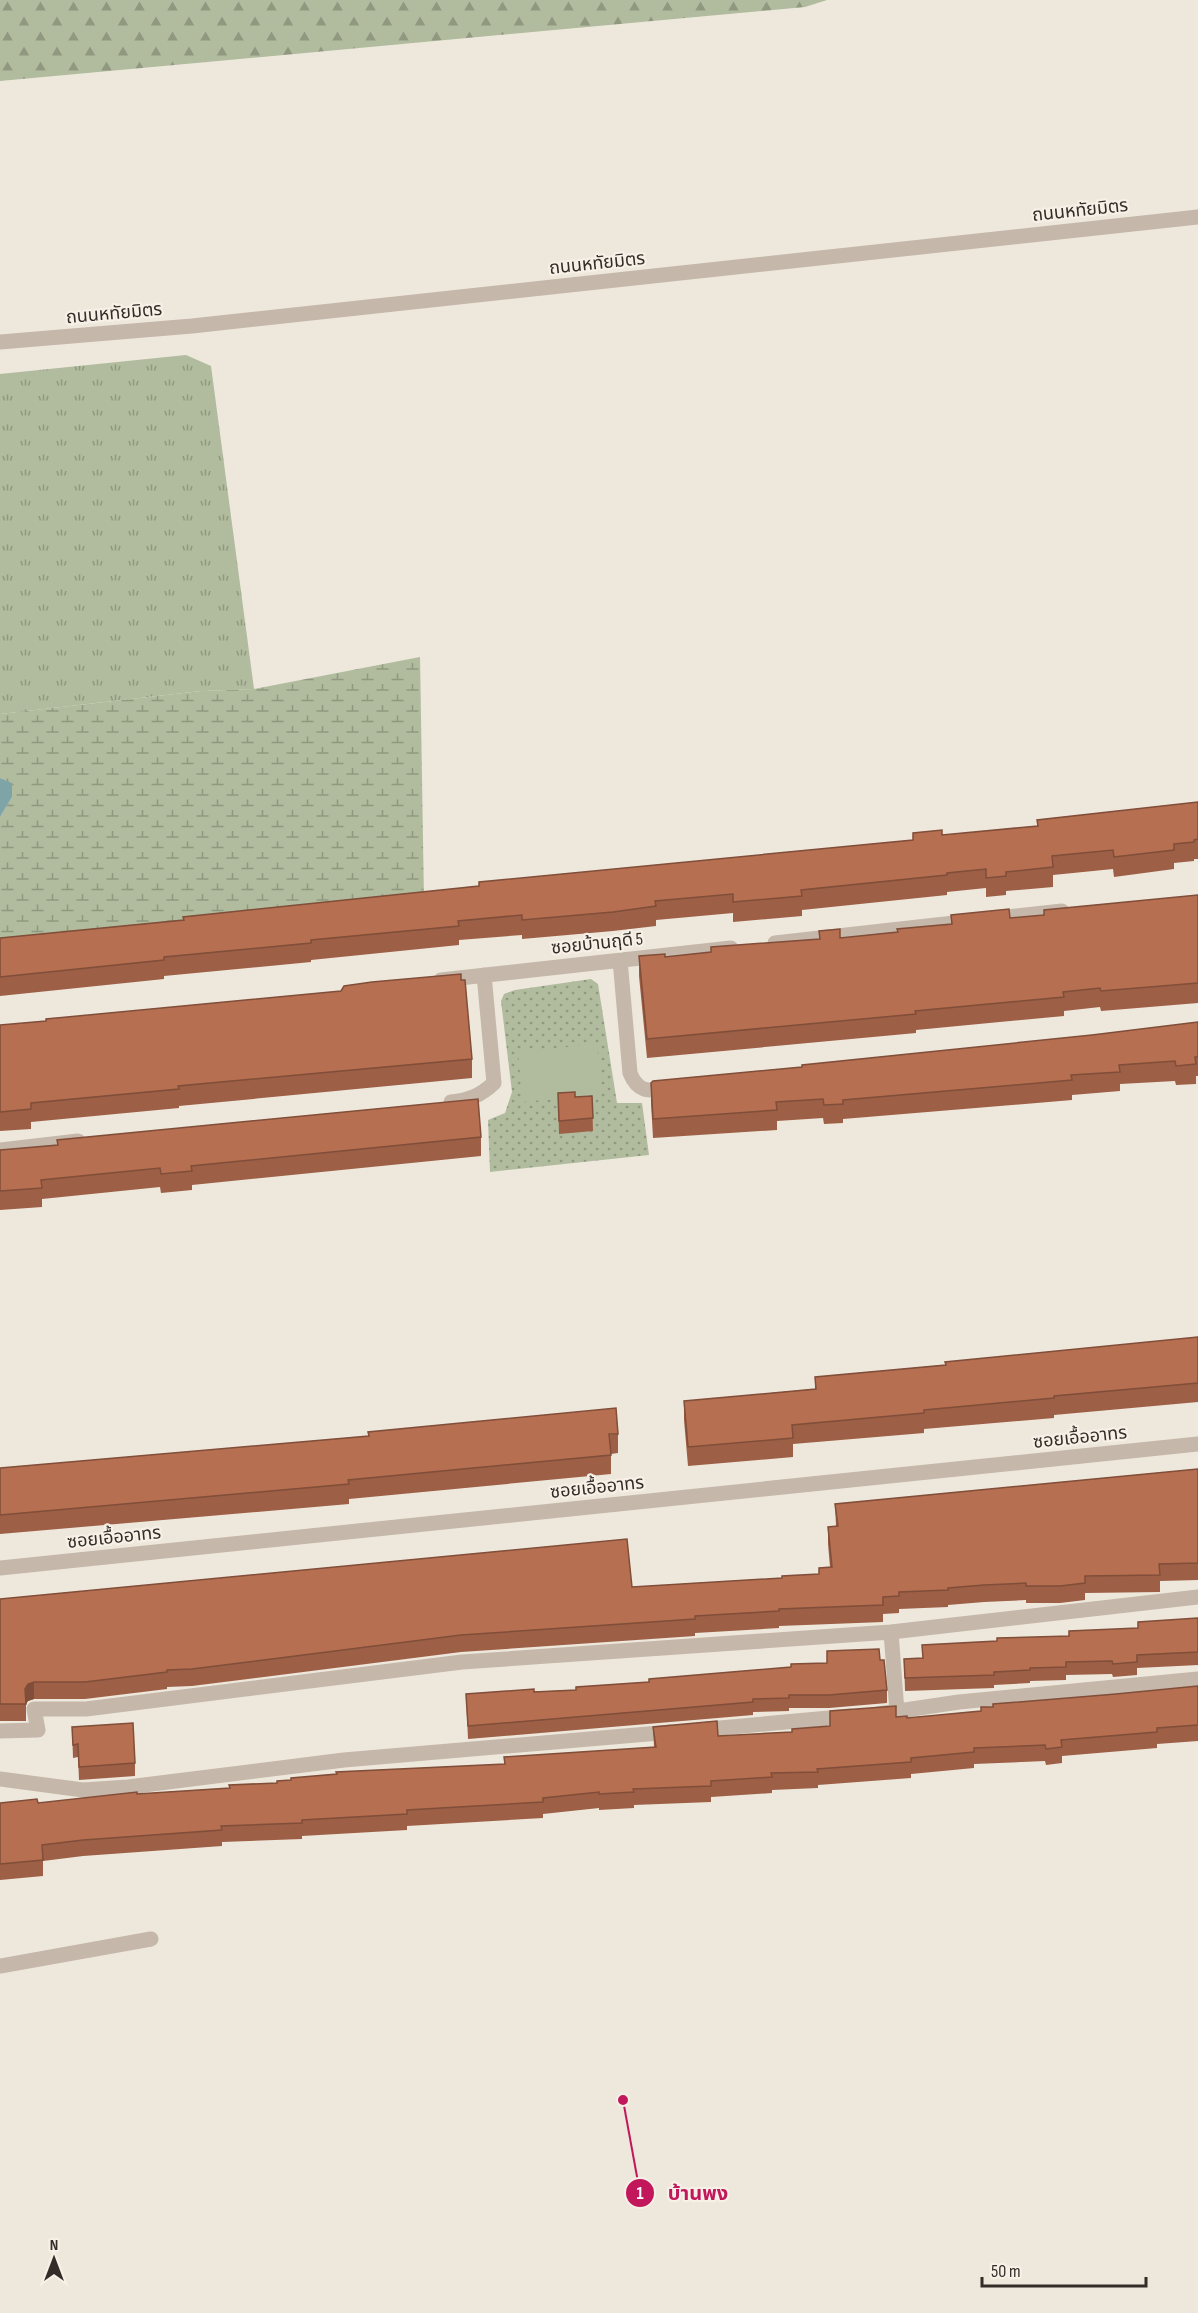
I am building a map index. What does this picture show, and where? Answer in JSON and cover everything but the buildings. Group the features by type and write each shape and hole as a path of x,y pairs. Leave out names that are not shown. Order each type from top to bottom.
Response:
{"street":[{"name":"ถนนหทัยมิตร","path":"0,342 204,325 1198,217"},
{"name":"ซอยบ้านฤดี 5","path":"426,982 1072,910"},
{"path":"620,960 630,1073 635,1084 644,1090 679,1088"},
{"path":"435,1104 470,1100 483,1093 494,1083 484,975"},
{"path":"0,1150 95,1139"},
{"name":"ซอยเอื้ออาทร","path":"0,1568 1198,1444"},
{"path":"0,1731 39,1730 33,1709 86,1709 462,1662 891,1632 1198,1597"},
{"path":"891,1632 897,1712"},
{"path":"0,1779 83,1790 128,1787 344,1760 897,1712 959,1702 1198,1679"},
{"path":"0,1966 151,1939"}],"green space":[{"path":"0,0 827,0 805,7 0,81"},
{"path":"186,355 211,366 254,689 201,691 0,714 0,374"},
{"path":"420,657 424,901 0,946 0,817 12,797 12,784 0,778 0,714 201,691 254,689"},
{"path":"591,979 598,984 617,1103 642,1103 649,1155 490,1172 488,1120 505,1113 512,1092 501,1001 504,994 515,990"},
{"path":"597,1044 602,1094 523,1102 518,1052"}],"water":[{"path":"0,778 12,783 12,797 0,817"}],"place":[{"name":"บ้านพง","path":"623,2100"}]}
